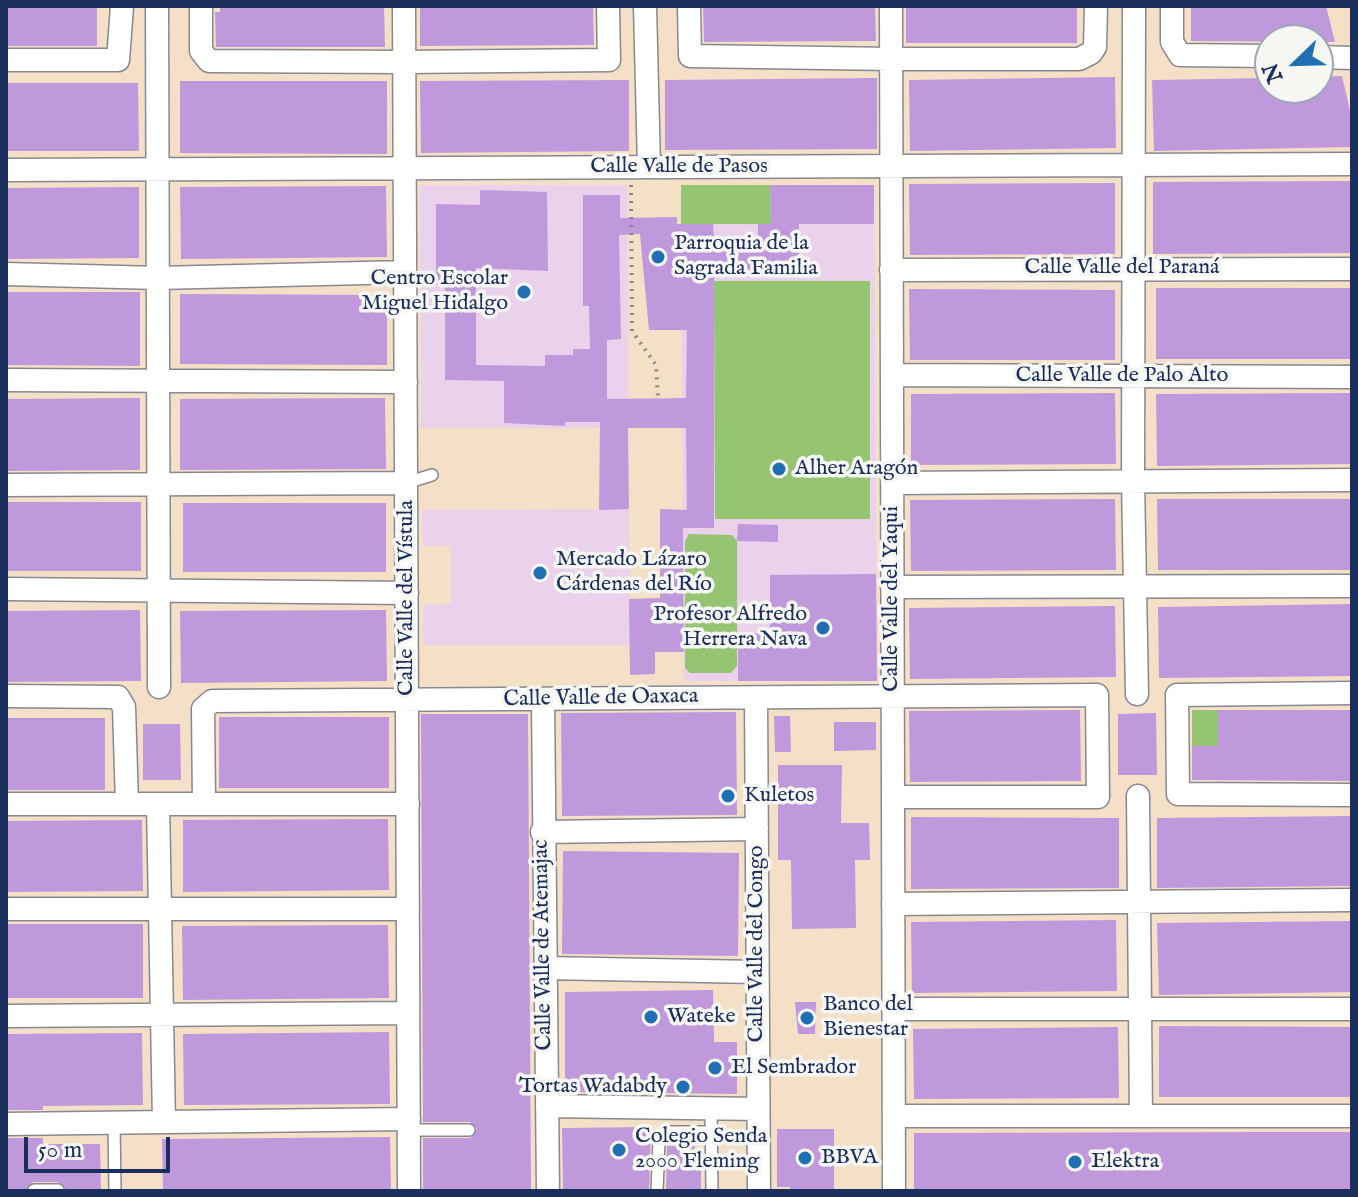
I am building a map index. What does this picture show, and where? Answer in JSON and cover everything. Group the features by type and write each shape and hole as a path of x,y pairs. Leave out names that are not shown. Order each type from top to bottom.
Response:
{"street":[{"path":"157,6 159,687"},
{"path":"201,6 201,51 205,59 404,62 609,60 608,6"},
{"name":"Calle Valle del Vístula","path":"404,6 406,382 414,447 406,483 409,1191"},
{"path":"640,167 645,6"},
{"path":"689,6 690,56 891,59 1079,59 1091,53 1096,40 1096,6"},
{"name":"Calle Valle del Yaqui","path":"891,6 892,483 901,587 892,697 894,1191"},
{"path":"1134,6 1136,268 1133,481 1137,694"},
{"path":"1172,6 1172,42 1176,52 1254,55"},
{"path":"6,60 115,61 121,53 122,10"},
{"name":"Calle Valle de Pasos","path":"6,170 1352,164"},
{"name":"Calle Valle del Paraná","path":"891,270 1352,269"},
{"path":"6,274 158,278 405,272"},
{"name":"Calle Valle de Palo Alto","path":"892,375 1352,377"},
{"path":"6,380 406,382"},
{"path":"892,483 1352,480"},
{"path":"6,485 406,483"},
{"path":"901,587 1352,586"},
{"path":"6,589 407,593"},
{"path":"1352,693 1177,695 1178,794 1352,795"},
{"name":"Calle Valle de Oaxaca","path":"204,804 203,709 208,702 1097,695 1098,797 893,797"},
{"path":"6,696 114,696 120,699 124,707 127,804"},
{"name":"Calle Valle del Congo","path":"756,698 759,1191"},
{"name":"Calle Valle de Atemajac","path":"543,700 548,1191"},
{"path":"1138,796 1141,1116"},
{"path":"6,804 408,804"},
{"path":"158,804 164,1122"},
{"path":"542,832 757,829"},
{"path":"893,904 1352,900"},
{"path":"6,909 408,909"},
{"path":"545,968 756,972"},
{"path":"893,1009 1352,1009"},
{"path":"6,1016 408,1013"},
{"path":"547,1106 758,1109"},
{"path":"894,1116 1352,1116"},
{"path":"6,1124 409,1125"}],"lane":[{"path":"406,483 432,475"},
{"path":"711,1107 712,1191"},
{"path":"101,1190 115,1191 114,1123"},
{"path":"409,1125 469,1130"},
{"path":"657,1191 659,1140 670,1132 711,1132"},
{"path":"34,1190 58,1190"}],"path":[{"path":"640,167 632,331 656,365 658,398"}],"shaded area":[{"name":"Centro Escolar Miguel Hidalgo","path":"420,185 627,185 628,428 421,428"},
{"name":"Alher Aragón","path":"681,185 874,185 877,681 684,681"},
{"name":"Mercado Lázaro Cárdenas del Río","path":"629,509 630,645 423,645 423,605 451,604 451,546 423,546 422,510"}],"green space":[{"path":"681,185 770,185 771,224 681,224"},
{"path":"714,281 870,281 870,519 715,519"},
{"path":"689,534 732,535 737,541 737,666 731,673 690,673 685,668 685,541"},
{"path":"1192,710 1218,710 1218,746 1192,746"}],"building":[{"path":"6,6 97,6 97,46 6,46"},
{"path":"220,6 384,6 385,47 216,47 215,12 220,12"},
{"path":"420,6 593,6 594,45 420,46"},
{"path":"703,6 875,6 876,41 704,42"},
{"path":"906,6 1077,6 1077,43 906,43"},
{"path":"1191,6 1326,6 1330,24 1254,24 1254,41 1191,41"},
{"path":"1334,76 1342,76 1352,119 1352,147 1154,151 1152,80 1254,78 1254,104 1334,104"},
{"path":"1115,77 1116,148 910,151 909,80"},
{"path":"877,78 877,149 665,150 665,80"},
{"path":"629,80 629,151 421,153 420,81"},
{"path":"180,81 387,81 387,154 180,153"},
{"path":"6,83 138,83 139,151 6,151"},
{"path":"1352,181 1352,253 1153,254 1153,182"},
{"path":"1115,183 1115,254 910,255 909,184"},
{"path":"770,185 874,185 874,224 799,224 799,275 714,276 714,528 683,528 684,652 655,652 655,674 630,675 629,599 660,598 660,509 687,510 686,428 628,428 629,509 599,510 600,422 565,422 565,426 504,423 504,381 445,380 445,285 436,285 436,204 480,205 480,190 547,192 548,271 476,268 476,365 545,366 545,355 573,355 573,349 590,349 589,306 583,306 583,195 620,195 620,218 677,217 677,224 713,224 714,242 758,241 758,224 771,224","holes":["640,234 649,330 687,330 686,398 607,399 607,340 621,339 619,235"]},
{"path":"386,186 387,257 181,259 180,187"},
{"path":"139,187 139,258 6,259 6,188"},
{"path":"1156,288 1352,288 1352,359 1156,359"},
{"path":"909,289 1115,290 1115,360 910,360"},
{"path":"6,292 140,292 140,366 6,365"},
{"path":"180,294 387,295 387,365 180,364"},
{"path":"1115,393 1116,464 911,465 911,394"},
{"path":"1352,393 1352,464 1157,466 1156,394"},
{"path":"140,398 140,470 6,471 6,399"},
{"path":"385,398 386,469 180,470 180,399"},
{"path":"1115,499 1116,570 911,571 910,500"},
{"path":"1157,499 1352,499 1352,570 1158,570"},
{"path":"6,502 141,502 141,571 6,571"},
{"path":"183,503 386,503 386,572 183,572"},
{"path":"738,524 778,525 778,542 737,541"},
{"path":"876,574 877,681 738,681 738,633 770,633 770,575"},
{"path":"1352,604 1352,676 1159,678 1158,607"},
{"path":"1115,606 1116,677 910,679 909,608"},
{"path":"140,610 141,681 6,682 6,611"},
{"path":"386,610 387,681 181,683 180,611"},
{"path":"1080,710 1081,781 910,782 909,711"},
{"path":"1218,710 1352,710 1352,781 1192,780 1192,746 1218,746"},
{"path":"736,712 737,815 562,816 561,713"},
{"path":"1156,713 1157,775 1118,775 1118,714"},
{"path":"421,714 528,714 531,1191 423,1191 423,1138 470,1138 477,1129 470,1122 423,1122"},
{"path":"774,716 790,716 791,752 775,752"},
{"path":"219,717 389,717 389,788 219,788"},
{"path":"6,718 105,718 105,790 6,790"},
{"path":"834,722 876,722 876,750 834,751"},
{"path":"143,724 180,724 181,780 143,780"},
{"path":"778,765 842,765 841,823 869,823 870,860 855,860 856,928 792,929 791,860 778,860"},
{"path":"1352,816 1352,886 1157,888 1157,818"},
{"path":"911,817 1119,818 1119,888 911,889"},
{"path":"388,819 389,890 183,892 183,820"},
{"path":"142,820 143,891 6,892 6,821"},
{"path":"563,851 739,853 738,956 562,954"},
{"path":"1116,920 1117,991 912,993 911,922"},
{"path":"1352,921 1352,992 1159,995 1157,923"},
{"path":"6,924 143,924 143,998 6,998"},
{"path":"388,925 389,998 183,1000 182,926"},
{"path":"713,990 714,1042 737,1042 737,1094 565,1092 565,992"},
{"name":"Banco del Bienestar","path":"795,1002 816,1002 815,1034 798,1034"},
{"path":"1159,1026 1352,1027 1352,1097 1159,1097"},
{"path":"1118,1027 1119,1098 914,1099 913,1029"},
{"path":"389,1032 390,1104 184,1105 183,1034"},
{"path":"142,1033 143,1105 43,1106 43,1110 6,1110 6,1034"},
{"name":"Colegio Senda 2000 Fleming","path":"651,1127 649,1191 563,1191 562,1128"},
{"name":"BBVA","path":"777,1129 834,1129 834,1191 790,1191 790,1187 777,1187"},
{"path":"1352,1132 1352,1191 914,1191 914,1133"},
{"path":"390,1137 391,1191 163,1191 162,1139"},
{"path":"6,1138 43,1138 43,1144 100,1144 101,1191 66,1191 58,1182 33,1182 26,1191 6,1191"},
{"path":"667,1146 695,1146 694,1151 701,1151 701,1191 666,1191"}],"place":[{"name":"Parroquia de la Sagrada Familia","path":"658,257"},
{"name":"Centro Escolar Miguel Hidalgo","path":"524,292"},
{"name":"Alher Aragón","path":"779,469"},
{"name":"Mercado Lázaro Cárdenas del Río","path":"540,573"},
{"name":"Profesor Alfredo Herrera Nava","path":"823,628"},
{"name":"Kuletos","path":"728,796"},
{"name":"Wateke","path":"651,1017"},
{"name":"Banco del Bienestar","path":"807,1018"},
{"name":"El Sembrador","path":"715,1068"},
{"name":"Tortas Wadabdy","path":"683,1087"},
{"name":"Colegio Senda 2000 Fleming","path":"619,1150"},
{"name":"BBVA","path":"805,1158"},
{"name":"Elektra","path":"1075,1162"}]}
